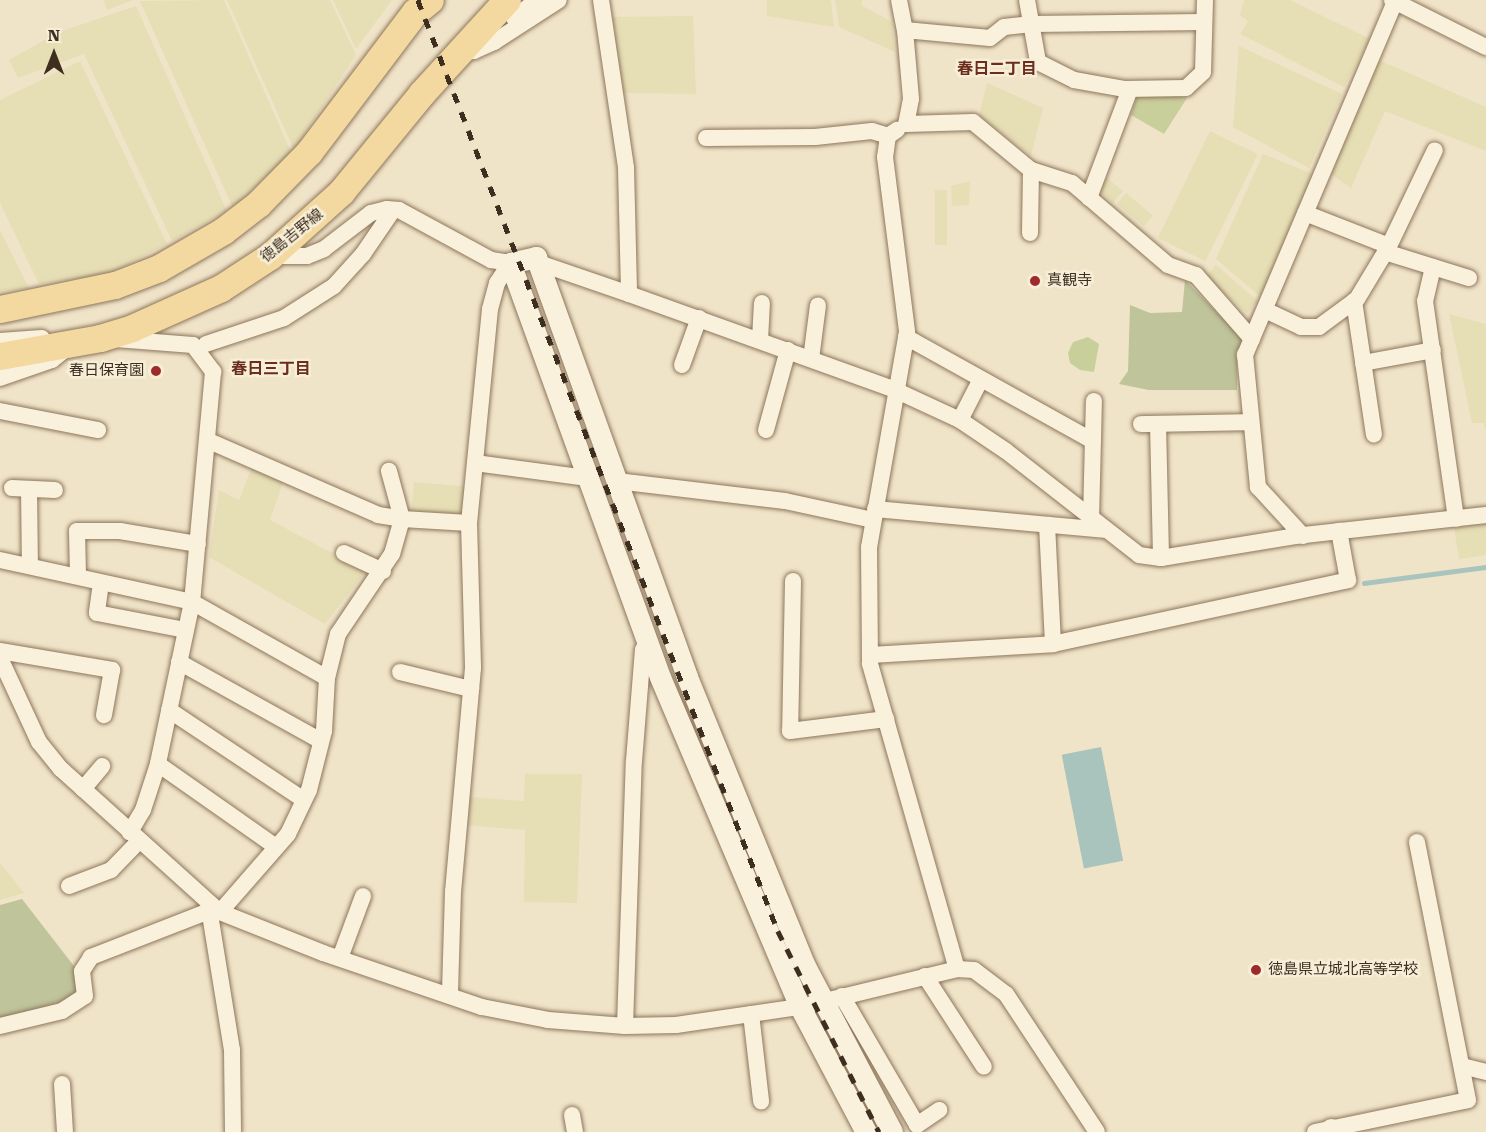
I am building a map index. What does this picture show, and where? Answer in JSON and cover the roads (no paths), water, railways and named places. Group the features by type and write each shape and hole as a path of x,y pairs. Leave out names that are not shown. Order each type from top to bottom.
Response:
{"main road":[{"path":"343,104 384,29 408,0"},
{"path":"0,309 115,285 191,251 223,231 280,183 415,12 430,0"},
{"name":"徳島吉野線","path":"0,356 100,338 176,310 221,288 270,256 341,192 459,52 507,0"}],"street":[{"path":"494,42 505,26 537,0"},
{"path":"459,52 474,51 494,42 559,0"},
{"path":"601,0 626,168 628,294"},
{"path":"899,0 905,30 911,99 906,124"},
{"path":"1027,0 1038,62 1074,80 1130,89 1186,88 1203,72 1205,0"},
{"path":"1303,536 1258,487 1245,355 1394,1 1486,47"},
{"path":"905,30 990,38 1004,27 1032,24 1204,22"},
{"path":"1089,198 1130,89"},
{"path":"957,969 870,655 868,547 906,337 885,158 888,136 906,124 973,122 1031,170 1072,183 1168,265 1196,275 1252,339"},
{"path":"706,138 815,137 872,131 888,136"},
{"path":"1264,310 1301,327 1319,327 1354,302 1387,249 1435,150"},
{"path":"1030,233 1031,170"},
{"path":"270,256 307,256 324,249 371,213 393,210 490,260 510,263 537,260 895,390 960,420 1006,451 1139,555 1161,558 1339,531 1486,515"},
{"path":"206,344 284,318 334,286 363,254 393,210"},
{"path":"1305,213 1387,249 1469,278"},
{"path":"537,260 687,677 805,966 833,998 917,1125 939,1110"},
{"path":"450,993 453,891 471,689 469,523 490,309 497,283 510,263"},
{"path":"510,263 648,641 800,1007 866,1132"},
{"path":"1433,267 1425,302 1456,519"},
{"path":"1354,302 1374,435"},
{"path":"760,340 762,303"},
{"path":"811,359 818,305"},
{"path":"682,365 699,318"},
{"path":"906,337 1093,441"},
{"path":"69,886 111,870 134,837 158,764 192,602 209,441 213,372 197,347 100,338"},
{"path":"0,341 50,339 72,343"},
{"path":"0,378 52,360 72,343"},
{"path":"766,430 788,350"},
{"path":"1363,363 1433,350"},
{"path":"960,420 981,379"},
{"path":"1094,401 1093,441 1098,525"},
{"path":"0,411 98,429"},
{"path":"1161,558 1149,424 1251,422"},
{"path":"209,441 378,515 402,519 469,523"},
{"path":"475,463 588,478"},
{"path":"0,1026 62,1011 85,996 82,971 91,957 213,908 288,834 304,800 321,741 327,678 338,634 383,571 392,554 402,519 389,471"},
{"path":"617,481 874,514 1047,525 1098,525"},
{"path":"30,566 21,488 55,490"},
{"path":"1047,525 1053,644"},
{"path":"78,575 77,531 120,531 188,539 198,544"},
{"path":"870,655 1053,644 1348,580 1339,531"},
{"path":"344,553 383,571"},
{"path":"0,560 78,575 101,583 192,602 327,678"},
{"path":"793,581 790,731 886,719"},
{"path":"101,583 97,613 185,630"},
{"path":"625,1026 634,761 643,650 648,641"},
{"path":"0,651 112,670 104,715"},
{"path":"0,658 39,742 83,789 213,908 340,958 450,993 482,1007 548,1020 625,1026 676,1025 800,1007 957,969 975,970 1005,993 1093,1131"},
{"path":"179,662 321,741"},
{"path":"400,672 471,689"},
{"path":"170,710 304,800"},
{"path":"158,764 276,847"},
{"path":"83,789 102,766"},
{"path":"1326,1131 1468,1101 1417,842"},
{"path":"340,958 363,896"},
{"path":"213,908 232,1050 233,1132"},
{"path":"925,976 984,1067"},
{"path":"833,998 892,1132"},
{"path":"751,1014 761,1101"},
{"path":"1462,1066 1486,1072"},
{"path":"62,1084 65,1132"},
{"path":"572,1115 574,1132"}],"water":[{"path":"1101,747 1123,861 1084,869 1062,755"}],"waterway":[{"path":"1364,583 1486,567"}],"railway":[{"path":"418,0 778,931 879,1132"}],"place":[{"name":"真観寺","path":"1035,281"},
{"name":"春日保育園","path":"156,371"},
{"name":"徳島県立城北高等学校","path":"1256,970"}],"district":[{"name":"春日二丁目","path":"997,69"},
{"name":"春日三丁目","path":"271,369"}]}
